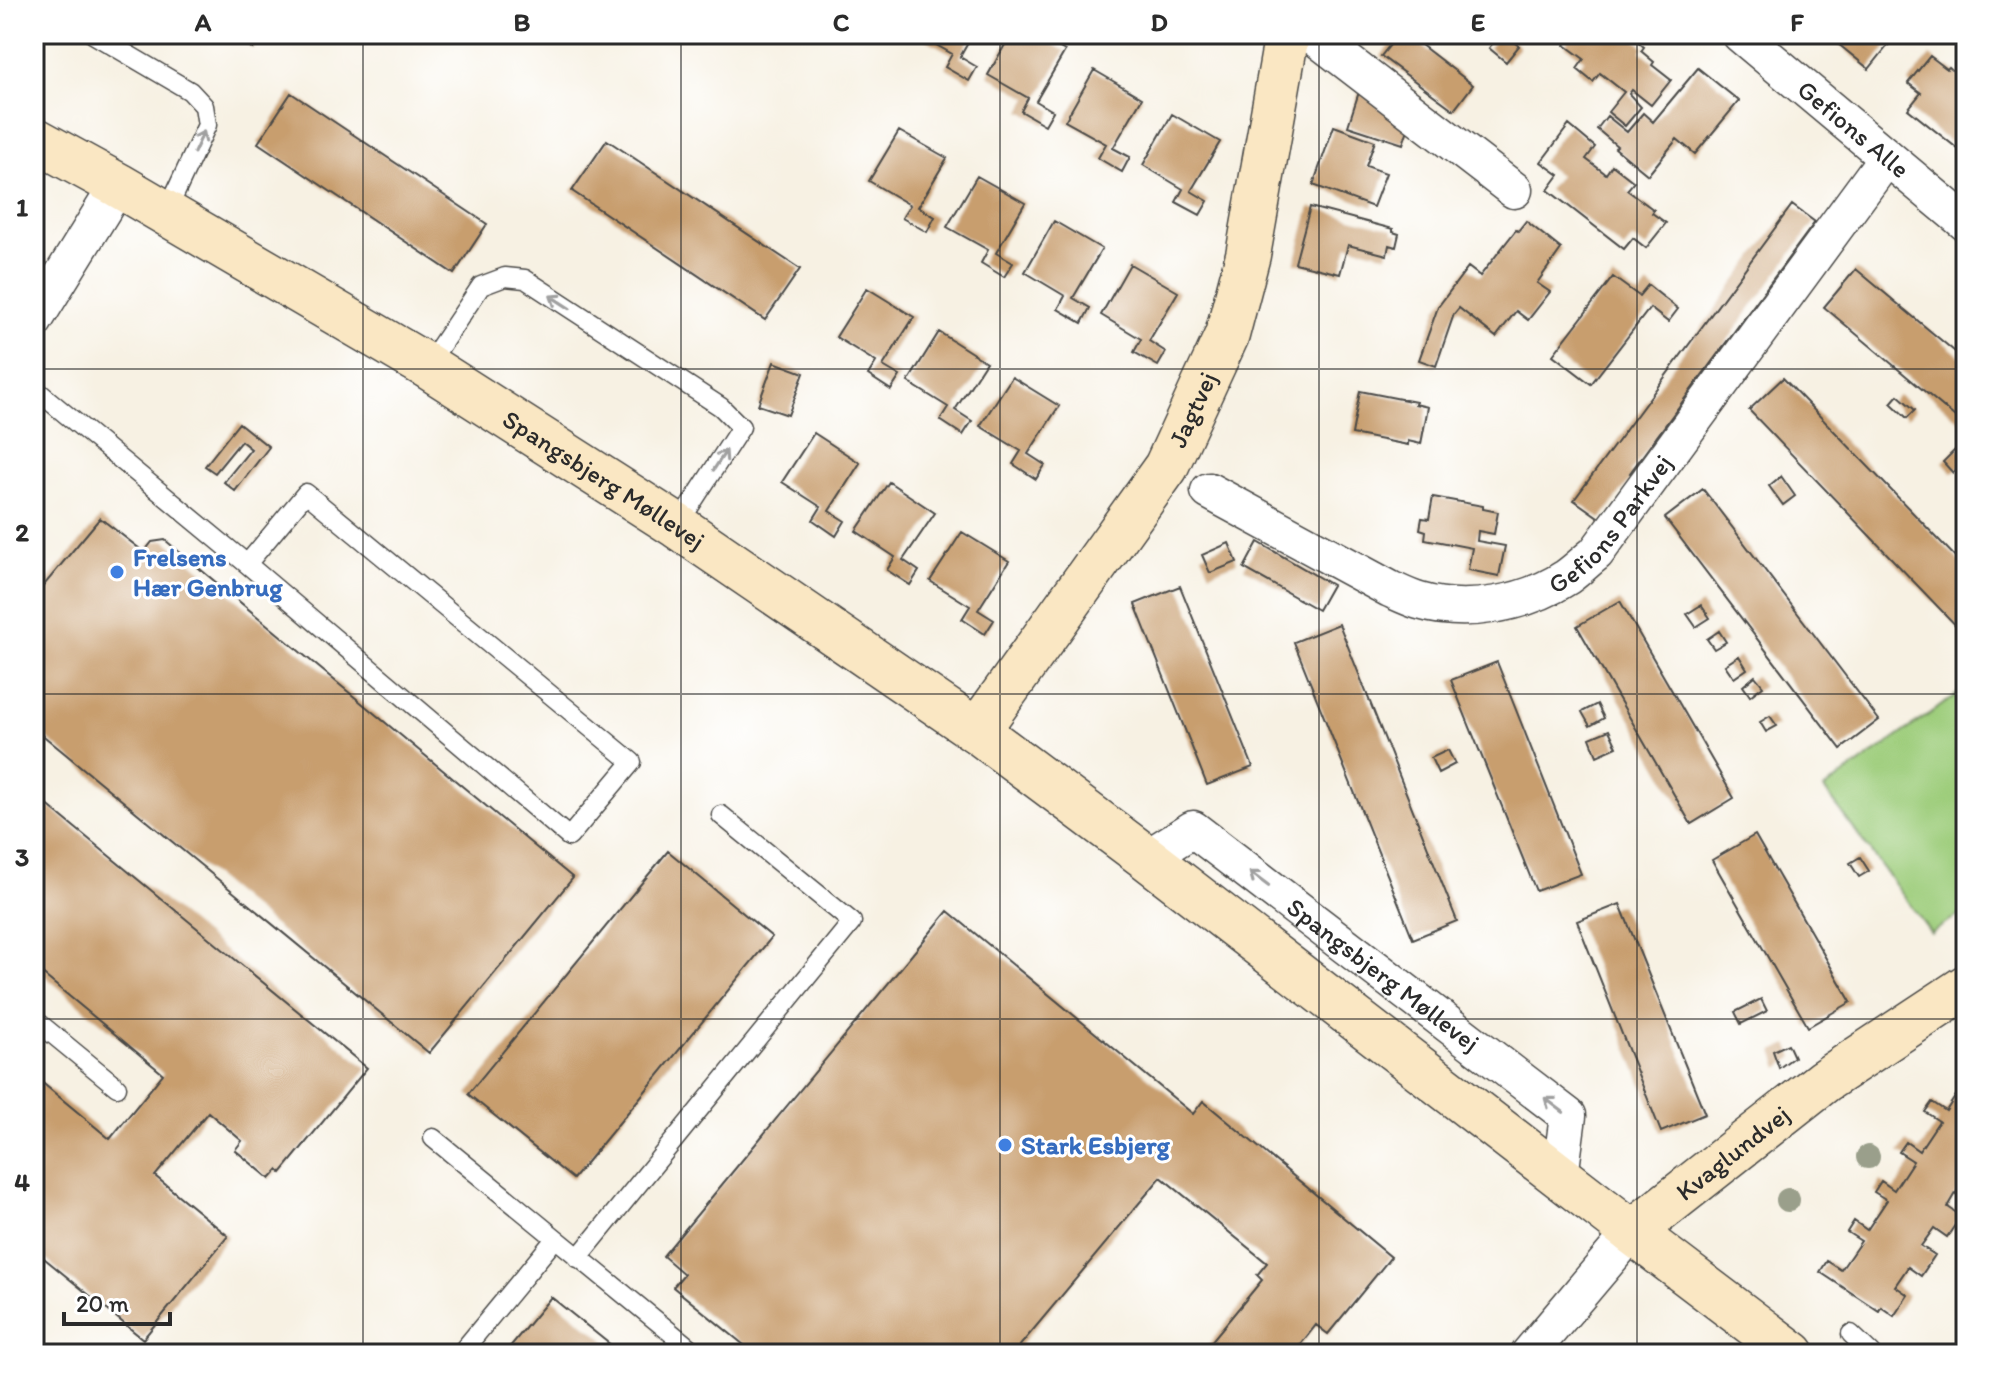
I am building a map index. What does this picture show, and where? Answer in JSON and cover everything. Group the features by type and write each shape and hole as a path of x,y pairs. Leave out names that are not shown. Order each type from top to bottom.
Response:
{"street":[{"name":"Jagtvej","path":"977,731 1166,467 1227,335 1248,255 1287,34"},
{"path":"1311,34 1514,190"},
{"name":"Gefions Alle","path":"1740,34 1966,223"},
{"name":"Spangsbjerg Møllevej","path":"34,139 427,366 677,526 977,731 1793,1354"},
{"name":"Gefions Parkvej","path":"1209,491 1390,589 1420,601 1462,607 1498,605 1535,594 1567,577 1596,553 1887,157"},
{"path":"34,321 118,185"},
{"name":"Kvaglundvej","path":"1529,1354 1632,1232 1824,1081 1966,987"}],"lane":[{"path":"93,34 190,91 204,106 207,125 166,213"},
{"path":"427,366 481,286 505,277 525,279 721,407 741,427 677,526"},
{"path":"34,388 569,837 632,762 306,493 247,564"},
{"path":"578,1258 852,922 721,815"},
{"path":"34,1019 117,1087"},
{"path":"433,1138 697,1354"},
{"path":"460,1354 555,1239"},
{"path":"1851,1334 1872,1354"}],"green space":[{"path":"1966,688 1966,911 1931,933 1824,789"}],"building":[{"path":"231,34 263,34 253,49"},
{"path":"917,34 973,34 960,57 977,67 969,81 945,67 952,54"},
{"path":"1011,34 1035,34 1065,51 1036,101 1053,111 1045,125 1021,111 1028,98 988,75"},
{"path":"1376,34 1407,34 1473,85 1454,110 1381,56 1390,45"},
{"path":"1500,34 1519,46 1506,62 1489,48"},
{"path":"1560,34 1629,34 1644,47 1641,51 1654,62 1652,65 1671,80 1651,105 1632,90 1629,94 1641,107 1625,126 1608,112 1624,92 1600,73 1593,82 1577,69 1584,59 1565,45 1568,41"},
{"path":"1826,34 1897,34 1869,69"},
{"path":"1930,56 1959,76 1966,67 1966,151 1960,146 1958,149 1908,109 1921,93 1908,83"},
{"path":"1698,68 1739,101 1695,154 1677,139 1648,175 1597,129 1607,116 1627,132 1643,113 1653,122"},
{"path":"1094,70 1142,98 1113,148 1130,157 1122,172 1098,158 1106,144 1065,121"},
{"path":"1359,92 1408,129 1403,144 1348,126"},
{"path":"291,93 487,224 454,274 258,143"},
{"path":"1172,114 1220,142 1191,191 1208,201 1200,215 1176,202 1183,189 1143,165"},
{"path":"1569,125 1595,147 1586,159 1606,174 1612,165 1634,182 1627,190 1666,223 1646,248 1633,238 1624,249 1548,190 1559,175 1541,162"},
{"path":"1334,126 1375,141 1366,166 1386,173 1373,207 1313,185"},
{"path":"899,131 947,158 918,207 935,217 927,232 902,218 910,205 869,181"},
{"path":"607,140 800,269 765,320 572,191"},
{"path":"977,176 1025,203 996,253 1013,263 1004,277 981,263 988,250 947,227"},
{"path":"1792,205 1815,222 1630,473 1634,475 1601,519 1574,500"},
{"path":"1310,207 1393,229 1399,234 1396,247 1389,245 1387,255 1348,245 1340,274 1295,263"},
{"path":"1054,221 1102,249 1073,298 1090,308 1082,323 1058,309 1065,296 1025,272"},
{"path":"1526,221 1561,249 1537,283 1550,292 1528,320 1516,311 1496,337 1459,308 1454,314 1436,366 1419,360 1438,307 1468,267 1480,276"},
{"path":"1130,264 1178,292 1149,341 1166,352 1158,366 1134,352 1141,339 1101,315"},
{"path":"1856,269 1966,361 1966,426 1824,307"},
{"path":"1613,277 1639,296 1648,285 1678,309 1668,322 1650,308 1591,384 1553,355"},
{"path":"867,288 914,317 883,366 900,376 891,390 868,375 876,362 836,337"},
{"path":"939,332 986,362 955,410 972,421 963,435 940,420 948,407 908,382"},
{"path":"774,362 804,373 788,415 758,405"},
{"path":"1012,377 1059,406 1028,454 1045,465 1036,479 1013,464 1021,451 980,426"},
{"path":"1783,378 1966,568 1966,636 1749,410"},
{"path":"1360,391 1428,407 1421,444 1408,441 1408,445 1352,434"},
{"path":"1898,395 1915,410 1907,418 1891,403"},
{"path":"239,423 269,447 235,491 224,482 251,449 241,441 215,473 205,466"},
{"path":"814,433 860,463 829,511 845,521 836,536 813,520 821,507 782,482"},
{"path":"1958,447 1966,460 1953,473 1943,462"},
{"path":"1781,476 1795,496 1783,505 1769,486"},
{"path":"889,482 935,513 903,560 919,571 910,585 887,570 895,557 856,531"},
{"path":"1703,489 1879,720 1841,749 1665,518"},
{"path":"1433,497 1483,506 1483,509 1498,512 1494,534 1478,531 1477,541 1505,546 1499,576 1468,570 1472,548 1425,539 1426,531 1420,529 1422,518 1429,519"},
{"path":"100,518 144,552 152,542 165,540 573,878 429,1053 34,728 34,597"},
{"path":"962,532 1009,561 978,610 994,620 985,634 962,619 970,606 930,581"},
{"path":"1258,542 1332,585 1318,610 1244,568"},
{"path":"1229,543 1237,562 1210,573 1202,555"},
{"path":"1180,586 1253,767 1207,785 1135,604"},
{"path":"1620,601 1734,798 1691,824 1577,626"},
{"path":"1701,605 1710,618 1696,627 1687,614"},
{"path":"1339,624 1457,921 1413,939 1294,642"},
{"path":"1719,631 1726,642 1714,649 1707,639"},
{"path":"1739,656 1747,669 1734,678 1725,665"},
{"path":"1497,662 1581,874 1536,891 1451,680"},
{"path":"1755,676 1763,686 1750,696 1743,686"},
{"path":"1597,704 1604,718 1590,726 1582,712"},
{"path":"1770,716 1777,726 1766,732 1760,722"},
{"path":"1609,730 1617,747 1597,756 1590,738"},
{"path":"1448,750 1455,764 1438,773 1431,758"},
{"path":"34,794 367,1068 281,1173 278,1170 270,1179 235,1150 242,1141 208,1112 155,1176 228,1236 143,1339 34,1250 34,1076 110,1139 163,1074 34,967"},
{"path":"1755,835 1851,1002 1808,1027 1712,860"},
{"path":"668,851 772,937 573,1179 468,1094"},
{"path":"1860,857 1869,871 1859,877 1850,863"},
{"path":"1620,904 1705,1114 1661,1132 1577,921"},
{"name":"Stark Esbjerg","path":"948,911 1193,1114 1203,1101 1391,1257 1328,1334 1316,1325 1293,1354 1201,1354 1262,1280 1257,1275 1267,1263 1161,1177 1013,1354 755,1354 673,1287 684,1274 663,1256"},
{"path":"1761,999 1767,1011 1741,1024 1735,1012"},
{"path":"1788,1044 1794,1057 1779,1068 1773,1051"},
{"path":"1966,1080 1966,1193 1959,1188 1948,1207 1961,1216 1947,1237 1934,1228 1921,1246 1935,1255 1921,1276 1908,1267 1895,1286 1908,1295 1894,1316 1881,1307 1879,1311 1820,1272 1827,1261 1841,1270 1861,1241 1847,1232 1854,1221 1867,1230 1887,1200 1874,1192 1881,1181 1894,1190 1913,1161 1899,1152 1906,1142 1919,1151 1939,1121 1925,1112 1932,1102 1946,1111"},
{"path":"551,1297 622,1354 504,1354"}],"place":[{"name":"Frelsens Hær Genbrug","path":"117,572"},
{"name":"Stark Esbjerg","path":"1005,1145"}]}
